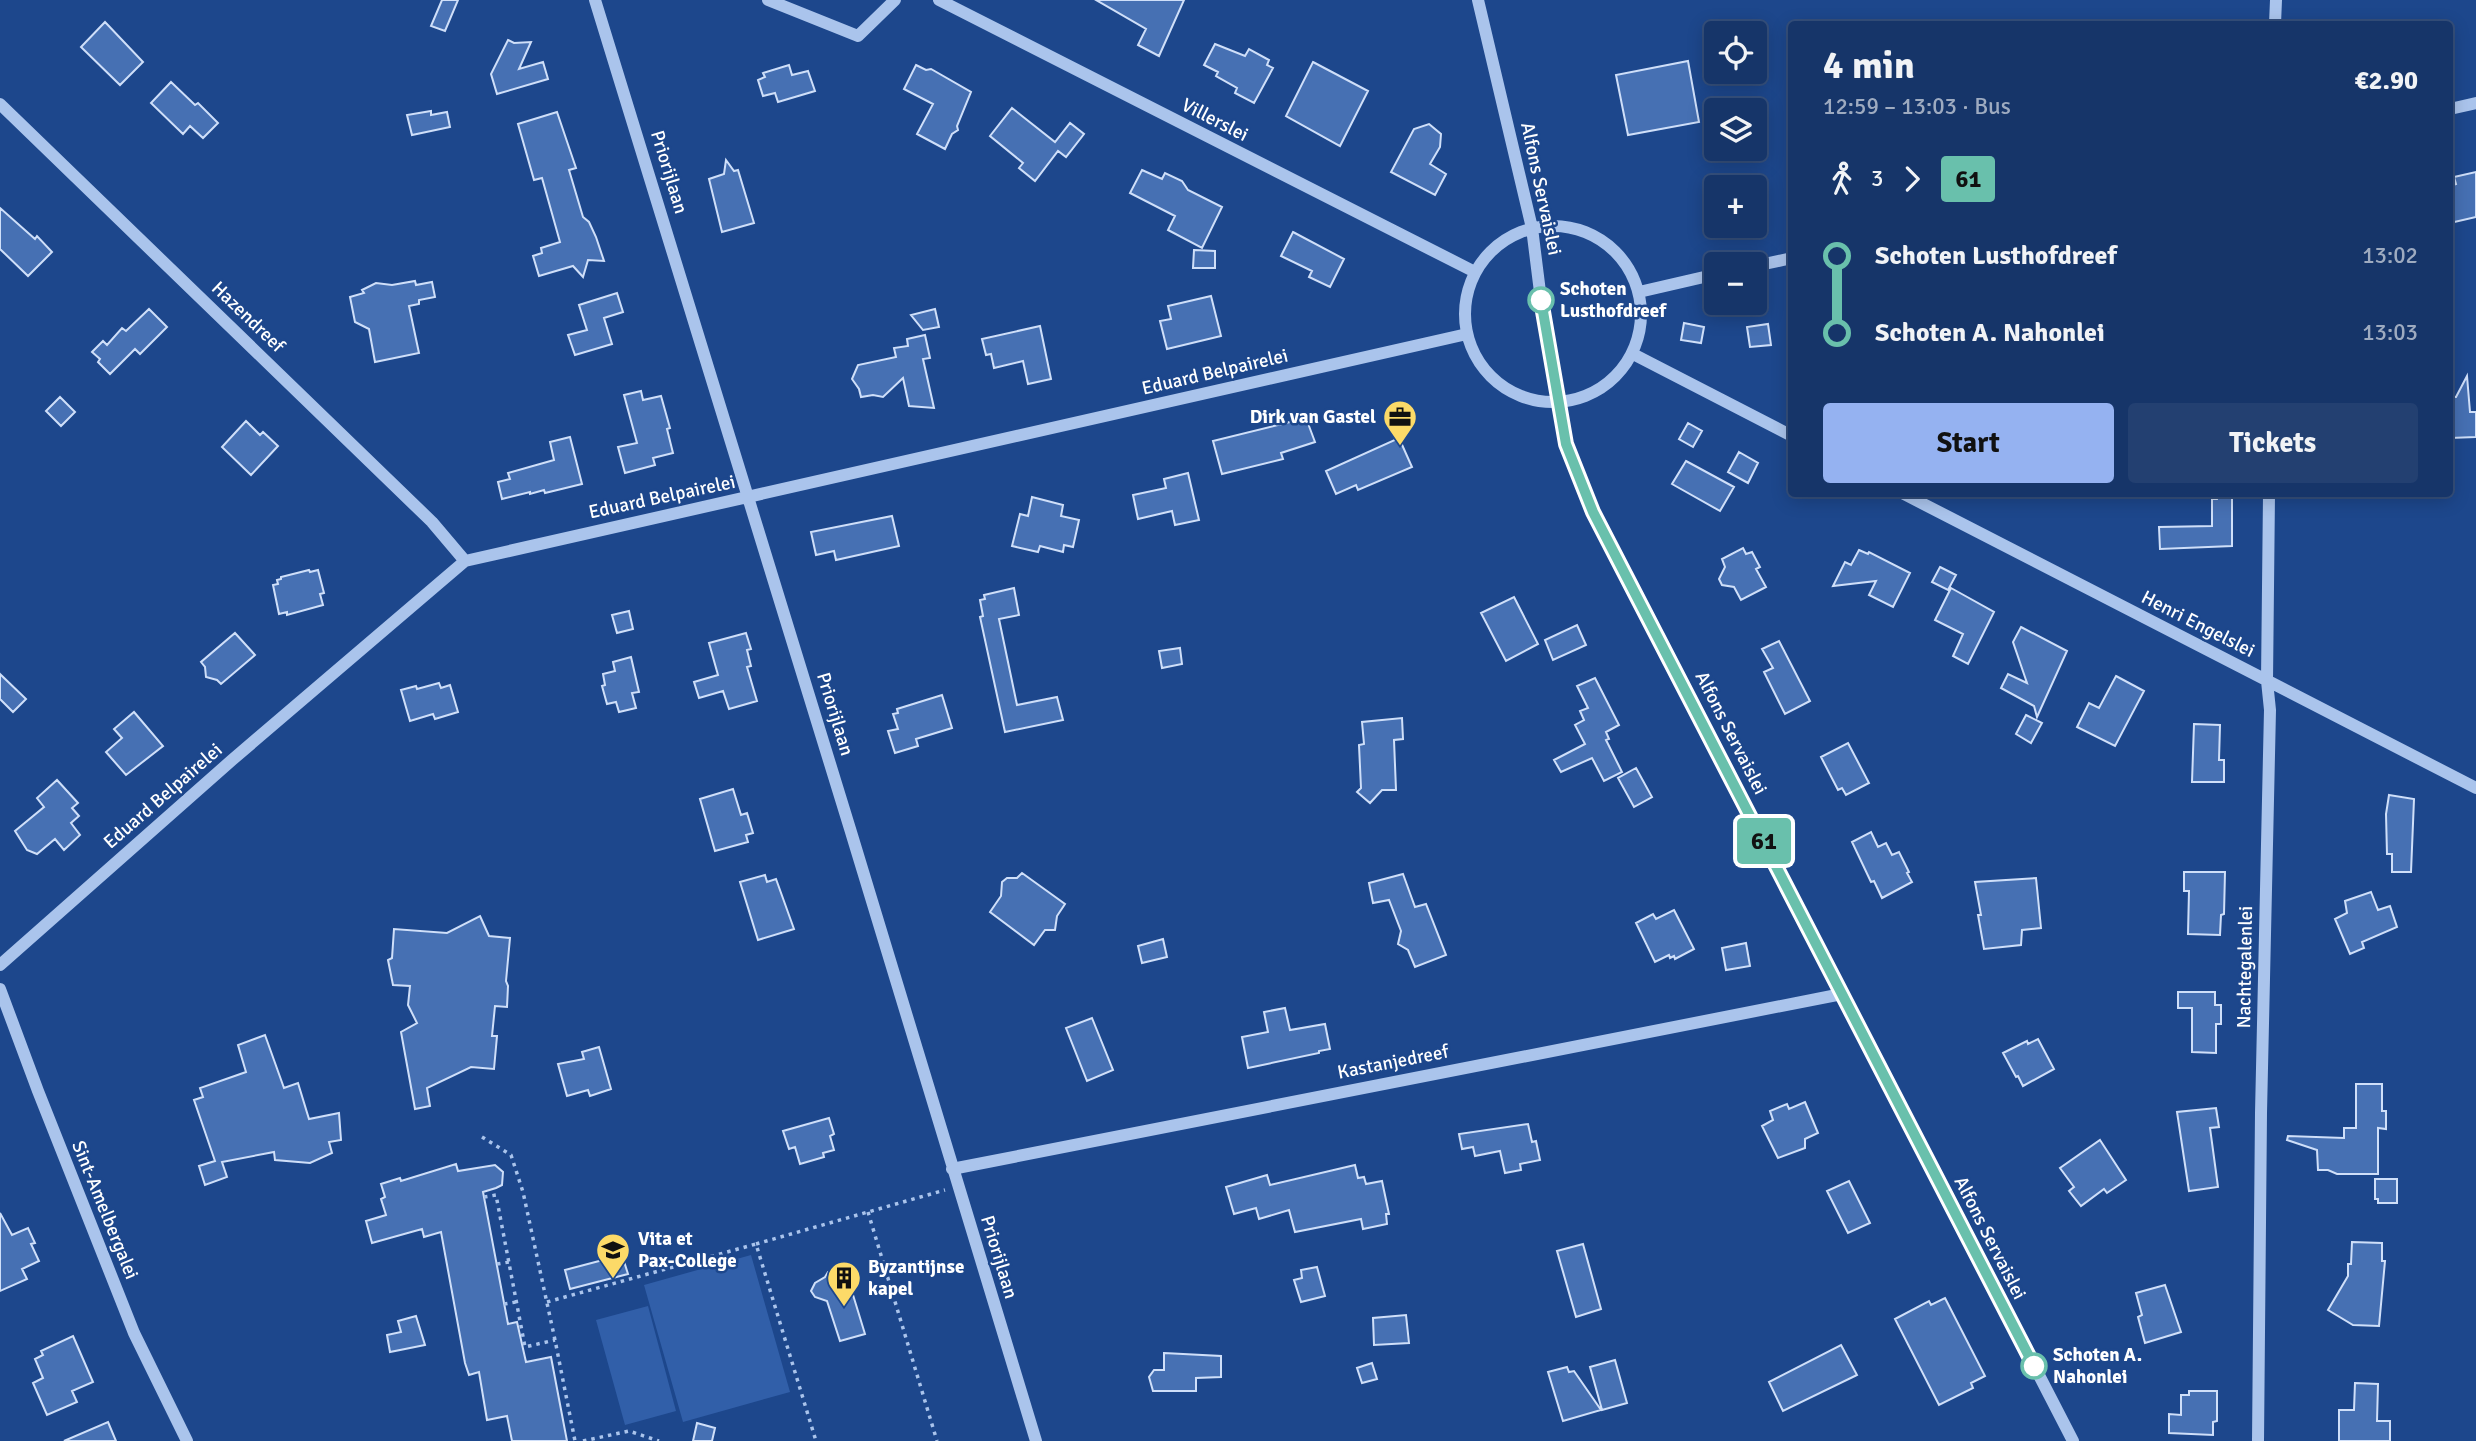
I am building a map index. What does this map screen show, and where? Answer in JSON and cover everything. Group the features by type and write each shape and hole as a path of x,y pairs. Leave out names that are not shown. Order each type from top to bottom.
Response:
{"street":[{"name":"Priorijlaan","path":"595,0 1036,1441"},
{"path":"768,0 858,36 895,0"},
{"name":"Villerslei","path":"939,0 1475,272"},
{"name":"Alfons Servaislei","path":"1478,0 1532,228 1544,324 1566,444 1593,512 2073,1441"},
{"path":"2275,21 2276,0"},
{"path":"2453,108 2476,103"},
{"name":"Hazendreef","path":"0,104 432,522 466,561"},
{"path":"1555,226 1578,229 1599,238 1617,253 1630,271 1639,292 1641,324 1633,354 1622,371 1608,384 1593,394 1575,400 1536,401 1517,395 1500,385 1485,370 1474,353 1467,334 1466,301 1475,272 1491,251 1510,237 1532,228 1555,226"},
{"path":"1767,263 1788,259"},
{"path":"1639,292 1704,277"},
{"name":"Eduard Belpairelei","path":"0,965 232,760 466,561 1467,334"},
{"path":"1633,354 1788,434"},
{"name":"Henri Engelslei","path":"1910,497 2476,788"},
{"name":"Nachtegalenlei","path":"2258,1441 2261,1112 2270,710 2267,681 2269,497"},
{"name":"Sint-Amelbergalei","path":"0,989 129,1321 187,1441"},
{"name":"Kastanjedreef","path":"952,1169 1842,993"}],"path":[{"path":"482,1137 511,1155 523,1192 575,1441"},
{"path":"547,1302 958,1186"},
{"path":"484,1197 496,1195 525,1347 555,1340"},
{"path":"868,1212 937,1441"},
{"path":"756,1244 816,1441"},
{"path":"497,1264 509,1262"},
{"path":"504,1304 516,1302"},
{"path":"583,1441 629,1431 658,1441"}],"shaded area":[{"path":"751,1255 790,1392 683,1422 644,1285"},
{"path":"648,1306 676,1411 625,1425 596,1320"}],"building":[{"path":"442,0 458,0 445,31 431,26"},
{"path":"1096,0 1184,0 1159,56 1138,45 1146,29"},
{"path":"105,22 143,62 120,85 81,47"},
{"path":"508,40 514,43 531,42 519,69 543,62 548,79 497,94 491,74"},
{"path":"1215,44 1245,56 1249,49 1269,60 1267,65 1273,68 1254,103 1235,93 1237,88 1216,76 1218,72 1204,65"},
{"path":"1688,61 1699,122 1628,135 1616,75"},
{"path":"1313,62 1368,91 1340,146 1286,116"},
{"path":"789,65 792,75 808,71 815,91 778,102 775,93 763,96 758,80 765,77 763,73"},
{"path":"916,65 926,70 931,69 971,92 957,126 958,130 952,134 945,149 917,134 933,104 904,89"},
{"path":"171,82 218,123 203,138 190,126 183,134 151,103"},
{"path":"1012,108 1055,142 1070,123 1084,134 1066,157 1058,151 1035,181 1019,168 1023,163 990,136"},
{"path":"431,111 431,115 447,112 450,127 412,135 407,115"},
{"path":"557,112 576,168 569,170 583,217 589,222 604,261 588,260 583,277 573,266 539,276 533,256 542,253 541,248 560,242 542,178 534,180 518,124"},
{"path":"1429,124 1441,134 1440,147 1430,164 1446,174 1435,195 1391,172 1414,129"},
{"path":"726,160 734,171 738,170 754,223 722,232 709,179 724,174"},
{"path":"1142,170 1162,179 1165,173 1182,181 1188,190 1222,207 1202,248 1168,230 1175,216 1130,193"},
{"path":"2476,172 2476,217 2453,222 2453,185 2456,184 2454,177"},
{"path":"0,208 35,239 37,236 52,252 28,276 0,249"},
{"path":"1293,232 1344,259 1330,287 1309,277 1312,271 1281,256"},
{"path":"1194,250 1215,251 1215,268 1193,268"},
{"path":"415,281 416,285 432,282 435,297 419,300 419,304 409,306 419,353 375,362 369,329 355,322 350,297 364,293 362,290 376,283 392,285"},
{"path":"617,293 623,312 604,318 612,344 575,355 568,335 587,330 579,305"},
{"path":"1211,296 1221,336 1167,349 1160,321 1171,319 1168,306"},
{"path":"149,309 167,327 140,354 135,349 110,374 92,352 103,341 107,345 122,328 126,331"},
{"path":"935,309 939,327 923,330 911,315"},
{"path":"1684,323 1704,327 1701,343 1681,340"},
{"path":"1768,324 1771,345 1750,347 1747,327"},
{"path":"1040,326 1051,379 1028,384 1023,361 994,368 991,354 986,355 982,339"},
{"path":"925,335 930,358 923,359 934,408 909,406 903,378 883,397 861,397 852,379 858,365 896,357 894,348 908,346 907,339"},
{"path":"2467,376 2470,412 2476,412 2476,437 2453,438 2453,397 2456,397"},
{"path":"641,391 643,400 661,396 670,428 667,429 673,453 653,458 655,465 625,473 618,447 637,443 624,395"},
{"path":"60,397 75,412 61,426 46,411"},
{"path":"1306,418 1315,442 1281,453 1283,459 1222,474 1213,441"},
{"path":"246,421 260,435 263,432 278,446 251,475 222,447"},
{"path":"1688,423 1702,431 1693,447 1679,439"},
{"path":"570,437 582,484 502,499 498,482 510,479 508,473 554,460 550,442"},
{"path":"1399,438 1412,467 1358,490 1356,485 1336,494 1326,471"},
{"path":"1739,452 1758,463 1748,483 1728,472"},
{"path":"1686,461 1734,487 1720,511 1672,484"},
{"path":"1188,473 1199,520 1175,525 1172,511 1138,519 1133,495 1166,488 1164,479"},
{"path":"1032,497 1063,505 1061,516 1079,520 1073,547 1064,545 1063,552 1040,546 1038,552 1012,546 1020,514 1028,516"},
{"path":"2232,497 2232,546 2160,549 2159,527 2212,526 2212,499"},
{"path":"892,516 899,546 836,560 834,551 816,555 811,532"},
{"path":"1743,548 1746,554 1752,552 1760,567 1756,569 1766,587 1741,600 1734,587 1722,585 1719,579 1725,567 1722,559"},
{"path":"1859,550 1868,554 1869,552 1910,573 1893,607 1869,595 1876,581 1833,586 1845,562 1851,565"},
{"path":"1940,567 1956,575 1948,590 1932,582"},
{"path":"318,570 324,593 320,594 323,605 287,615 287,612 279,614 273,585 278,584 277,580 281,577"},
{"path":"1014,588 1019,615 999,619 1017,705 1057,697 1063,720 1005,732 980,617 983,616 980,600 985,599 984,595"},
{"path":"1951,588 1994,612 1968,664 1953,656 1963,634 1935,620"},
{"path":"1514,597 1538,644 1506,661 1481,613"},
{"path":"629,611 633,629 617,633 612,615"},
{"path":"1577,625 1586,645 1553,660 1545,640"},
{"path":"2021,627 2067,651 2037,717 2034,706 2001,688 2008,674 2027,683 2013,642"},
{"path":"235,633 255,655 221,684 206,677 205,667 201,662"},
{"path":"746,633 751,649 747,650 751,666 747,667 757,701 729,709 723,691 699,698 694,682 718,675 709,643"},
{"path":"1779,641 1810,701 1785,714 1764,672 1773,668 1762,649"},
{"path":"1180,648 1182,664 1162,668 1159,651"},
{"path":"631,657 639,692 632,693 636,708 619,712 616,702 607,704 602,686 605,685 603,674 615,671 613,662"},
{"path":"0,674 26,699 13,712 0,699"},
{"path":"2116,676 2144,691 2115,746 2077,727 2089,703 2099,708"},
{"path":"1595,678 1619,725 1606,732 1609,739 1606,740 1622,772 1604,781 1592,758 1561,772 1554,760 1585,744 1575,725 1584,720 1580,711 1588,708 1577,686"},
{"path":"439,683 441,688 450,685 458,712 435,719 433,714 410,721 401,690"},
{"path":"942,695 952,728 916,739 918,746 895,753 888,731 898,729 893,714 898,713 897,709"},
{"path":"134,712 163,746 126,775 106,752 122,738 114,729"},
{"path":"2026,715 2042,723 2031,743 2016,734"},
{"path":"1402,718 1403,739 1394,740 1396,790 1382,790 1370,803 1357,792 1361,788 1359,745 1364,744 1362,722"},
{"path":"2194,724 2220,725 2219,760 2224,760 2224,782 2192,782"},
{"path":"1848,743 1869,783 1846,795 1842,788 1838,790 1821,757"},
{"path":"1636,768 1652,797 1634,807 1618,778"},
{"path":"57,780 78,803 72,808 79,816 71,823 80,835 64,850 55,839 37,854 27,850 15,831 44,807 37,798"},
{"path":"733,789 741,815 747,813 753,833 746,835 748,842 715,851 700,799"},
{"path":"2389,795 2414,799 2411,872 2392,872 2392,854 2387,854 2386,814"},
{"path":"1871,832 1878,847 1886,843 1892,855 1899,852 1912,882 1882,898 1874,881 1871,882 1852,842"},
{"path":"2184,872 2225,872 2224,914 2221,915 2220,935 2188,934 2189,891 2184,891"},
{"path":"1022,873 1065,904 1057,916 1055,930 1045,930 1034,945 990,912 1001,896 1002,882 1007,878 1017,878"},
{"path":"1403,874 1415,907 1426,904 1446,955 1415,967 1408,950 1398,944 1401,931 1389,900 1373,903 1369,883"},
{"path":"765,875 767,882 776,879 794,929 758,940 740,882"},
{"path":"2036,878 2041,928 2022,930 2021,945 1984,949 1975,882"},
{"path":"2371,892 2378,910 2390,906 2397,927 2362,942 2364,948 2350,954 2335,919 2347,913 2345,901"},
{"path":"1674,910 1694,949 1675,959 1669,955 1655,962 1636,923 1653,914 1656,919"},
{"path":"480,916 489,936 510,938 506,981 507,1007 495,1006 492,1036 497,1036 494,1069 471,1067 427,1088 430,1106 415,1109 401,1032 417,1023 408,1005 410,986 393,985 388,960 392,958 394,929 447,933"},
{"path":"1163,939 1167,957 1142,963 1138,946"},
{"path":"1746,943 1750,966 1726,970 1722,948"},
{"path":"2178,992 2215,992 2215,1005 2221,1005 2221,1024 2216,1024 2216,1053 2192,1052 2192,1008 2178,1008"},
{"path":"1285,1008 1290,1030 1325,1024 1330,1049 1248,1068 1242,1037 1268,1032 1264,1012"},
{"path":"1092,1018 1113,1070 1087,1081 1066,1028"},
{"path":"265,1035 284,1088 298,1083 309,1119 339,1113 341,1140 329,1142 332,1153 310,1163 275,1160 274,1152 222,1162 227,1177 205,1185 199,1166 215,1161 194,1100 203,1097 200,1088 246,1072 238,1045"},
{"path":"2038,1039 2054,1069 2023,1086 2003,1053 2027,1041 2028,1044"},
{"path":"599,1047 611,1089 590,1096 588,1090 567,1096 558,1064 584,1059 582,1052"},
{"path":"2356,1084 2382,1084 2382,1111 2386,1111 2386,1129 2378,1128 2378,1174 2337,1174 2318,1170 2317,1150 2287,1140 2288,1136 2344,1138 2344,1128 2356,1128"},
{"path":"1805,1102 1818,1133 1805,1139 1805,1148 1778,1158 1762,1126 1773,1120 1770,1111 1787,1104 1789,1109"},
{"path":"2216,1108 2219,1127 2210,1128 2218,1187 2189,1191 2177,1112"},
{"path":"829,1118 834,1134 830,1136 834,1150 823,1153 824,1157 800,1164 795,1147 789,1149 783,1131"},
{"path":"1528,1124 1532,1142 1536,1141 1540,1160 1520,1164 1521,1170 1505,1173 1500,1151 1475,1156 1473,1147 1462,1149 1459,1134"},
{"path":"2100,1140 2126,1180 2107,1193 2104,1189 2081,1206 2069,1191 2074,1187 2060,1168"},
{"path":"456,1164 458,1171 495,1165 503,1172 502,1185 483,1192 508,1324 517,1322 526,1362 551,1357 567,1441 512,1441 507,1416 487,1420 479,1372 469,1375 465,1363 441,1232 424,1237 422,1229 372,1243 366,1221 386,1215 381,1199 385,1197 381,1184 400,1178 401,1181"},
{"path":"1355,1165 1358,1178 1364,1177 1366,1184 1382,1181 1389,1214 1386,1214 1387,1224 1363,1229 1361,1219 1295,1232 1289,1210 1259,1219 1256,1208 1234,1214 1226,1187 1267,1175 1270,1185"},
{"path":"2375,1179 2397,1179 2397,1203 2378,1203 2378,1199 2375,1199"},
{"path":"1849,1181 1870,1223 1848,1233 1827,1191"},
{"path":"0,1213 12,1235 28,1228 35,1243 31,1244 39,1261 22,1269 27,1279 0,1291"},
{"path":"2352,1242 2382,1243 2382,1261 2385,1261 2379,1326 2353,1325 2328,1310 2348,1276"},
{"path":"1583,1244 1601,1309 1576,1317 1557,1251"},
{"path":"622,1255 628,1274 570,1289 565,1270"},
{"path":"1317,1267 1325,1296 1301,1302 1294,1280 1302,1278 1301,1270"},
{"name":"Byzantijnse kapel","path":"836,1270 841,1274 846,1272 865,1334 840,1341 827,1301 815,1297 811,1291 815,1283 828,1272"},
{"path":"2165,1285 2181,1332 2145,1343 2138,1317 2142,1315 2136,1293"},
{"path":"1945,1298 1985,1376 1971,1383 1973,1388 1939,1405 1895,1319 1929,1301 1931,1305"},
{"path":"1406,1315 1409,1343 1374,1345 1373,1318"},
{"path":"416,1316 425,1345 390,1352 387,1335 401,1332 398,1321"},
{"path":"73,1336 93,1382 72,1391 77,1402 47,1415 33,1383 43,1378 35,1359 43,1355 41,1351"},
{"path":"1841,1345 1857,1375 1783,1411 1769,1382"},
{"path":"1164,1353 1221,1356 1221,1377 1196,1378 1196,1391 1153,1391 1149,1377 1154,1370 1164,1370"},
{"path":"1615,1360 1627,1403 1602,1410 1590,1367"},
{"path":"1372,1363 1377,1379 1362,1383 1357,1368"},
{"path":"1567,1367 1569,1372 1574,1371 1601,1410 1563,1421 1548,1372"},
{"path":"2355,1383 2378,1384 2377,1421 2390,1421 2390,1441 2339,1441 2339,1410 2354,1410"},
{"path":"2189,1391 2217,1391 2217,1421 2213,1422 2213,1435 2169,1433 2169,1414 2181,1415 2181,1395 2189,1395"},
{"path":"108,1422 116,1441 64,1441"},
{"path":"697,1423 715,1428 712,1441 693,1441"}],"bus line":[{"name":"61","path":"1541,300 1566,444 1593,512 1659,635 2034,1366"}],"place":[{"name":"Schoten Lusthofdreef","path":"1541,300"},
{"name":"Dirk van Gastel","path":"1400,447"},
{"name":"Vita et Pax-College","path":"613,1280"},
{"name":"Byzantijnse kapel","path":"844,1308"},
{"name":"Schoten A. Nahonlei","path":"2034,1366"}]}
